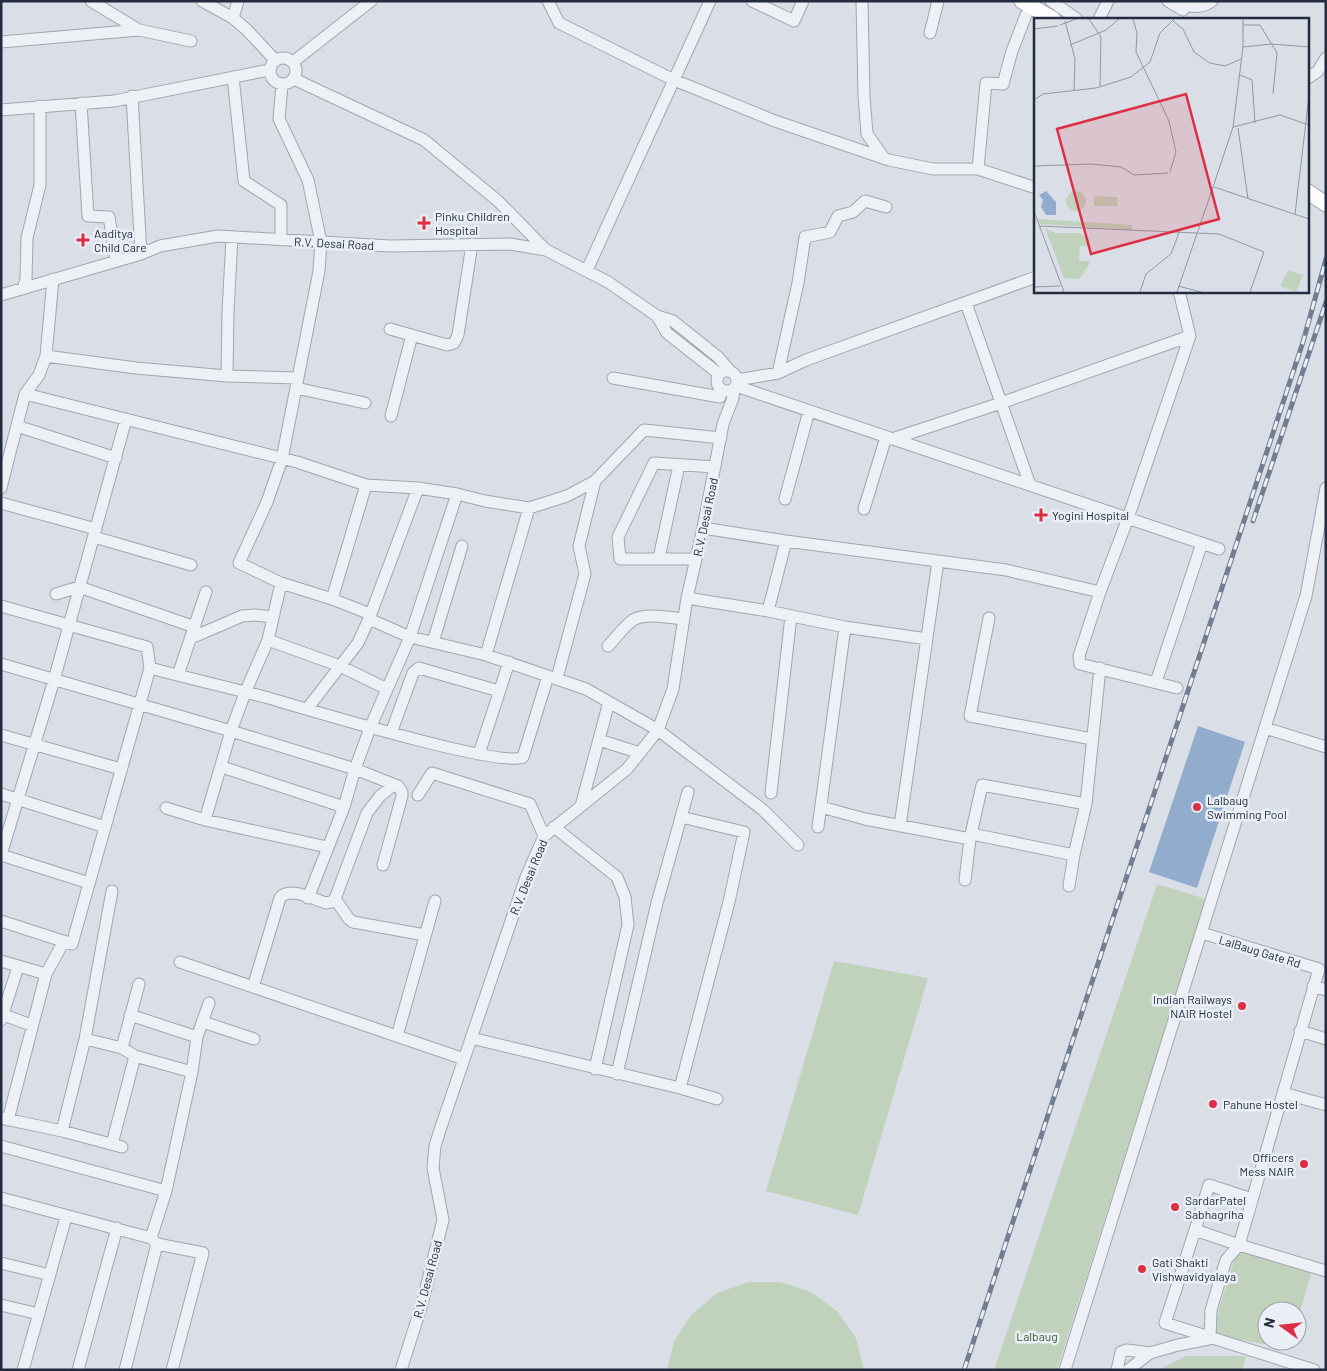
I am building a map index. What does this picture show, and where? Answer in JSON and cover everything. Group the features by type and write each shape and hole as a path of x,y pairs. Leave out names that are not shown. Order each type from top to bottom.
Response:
{"main road":[{"path":"1310,193 1326,204"}],"street":[{"path":"91,1 139,30"},
{"path":"1,110 114,100 234,77 272,65 285,58 293,62 296,70 294,79 282,85 274,82 271,78 272,65 233,18 221,6 202,1"},
{"path":"233,18 238,1"},
{"path":"293,62 371,1"},
{"path":"548,1 559,23 674,80 775,121 884,158 933,169 978,170 1034,187"},
{"path":"587,270 710,1"},
{"path":"752,1 794,21 803,1"},
{"path":"862,1 864,96 867,134 884,158"},
{"path":"930,33 938,1"},
{"path":"1100,18 1108,1"},
{"path":"1168,1 1182,7 1203,7 1212,1"},
{"path":"978,170 986,84 1002,84 1012,51 1035,8 1073,18"},
{"path":"1,42 139,30 191,41"},
{"path":"1310,76 1318,70 1326,58"},
{"path":"234,77 244,181 281,205 281,240"},
{"path":"294,79 424,140 498,201 546,250"},
{"path":"282,85 279,119 308,180 321,242 319,271 282,459 267,502 239,562 281,583 332,599 410,637 486,655 586,689 658,730 762,810 798,846"},
{"path":"132,96 140,254"},
{"path":"81,103 88,216 109,217 116,260"},
{"path":"23,289 26,279 27,238 40,185 40,106"},
{"path":"778,373 798,283 805,236 830,232 838,216 853,212 865,201 886,207"},
{"name":"R.V. Desai Road","path":"1,295 140,254 160,246 218,236 390,246 510,244 546,250 587,270 657,316 673,320 718,357 735,382 732,398 723,424 704,528 687,598 673,689 658,730 627,769 544,836 526,877 471,1038 435,1146 434,1168 442,1220 422,1304 401,1370"},
{"path":"227,376 232,236"},
{"path":"390,329 447,345 454,343 472,244"},
{"path":"613,378 721,393 727,392 735,382 778,373 806,360 1034,278"},
{"path":"1,488 25,394 39,375 46,356 53,279"},
{"path":"1177,688 1080,664 1078,656 1128,518 1190,336 1179,292"},
{"path":"966,303 1030,485"},
{"name":"R.V. Desai Road","path":"657,316 667,333 719,374 717,384 721,393 723,424"},
{"path":"391,416 412,335"},
{"path":"889,438 1001,403 1190,336"},
{"path":"46,356 136,368 297,383 365,403"},
{"path":"719,374 725,371 735,382 809,411 1219,549"},
{"path":"25,394 282,459 366,485 418,488 529,508 567,496 595,481 644,430 721,438"},
{"path":"785,499 809,411"},
{"path":"89,884 1,855 54,680 126,419"},
{"path":"17,426 116,458"},
{"path":"864,509 889,438"},
{"path":"696,559 620,559 618,537 654,463 715,467"},
{"path":"659,558 679,465"},
{"path":"150,668 307,709 370,728 479,754 517,759 523,757 553,677 585,574 580,546 595,481"},
{"path":"332,599 366,485"},
{"path":"307,709 358,643 418,488"},
{"path":"1065,1370 1306,596 1326,488"},
{"path":"308,898 344,807 370,728 410,637 457,494"},
{"path":"1,503 191,565"},
{"path":"486,655 529,508"},
{"path":"704,528 786,541 1006,570 1100,592"},
{"path":"768,611 786,541"},
{"path":"1156,682 1202,543"},
{"path":"433,642 462,546"},
{"path":"900,826 938,561"},
{"path":"205,820 222,767 231,730 268,640 281,583"},
{"path":"56,594 80,588 193,632 242,616 273,617"},
{"path":"178,675 206,592"},
{"path":"687,598 768,611 845,627 927,639"},
{"path":"1,606 70,624 146,648 150,668 72,944 1,920"},
{"path":"608,646 629,624 638,618 645,616 684,619"},
{"path":"771,793 791,616"},
{"path":"989,618 970,716 1092,739"},
{"path":"818,827 845,627"},
{"path":"268,640 340,666 387,689"},
{"path":"479,754 508,662"},
{"path":"1,664 231,730 355,769 394,785 401,790 402,796 383,866"},
{"path":"391,733 413,673 419,668 499,691"},
{"path":"1070,886 1074,854 1086,804 1100,668"},
{"path":"580,806 609,702"},
{"path":"1266,728 1326,747"},
{"path":"1,735 35,743 121,769"},
{"path":"599,740 640,753"},
{"path":"222,767 344,807"},
{"path":"418,795 432,772 530,804 544,836"},
{"path":"253,987 280,898 283,894 290,892 326,903 335,899 367,814 380,796 394,785"},
{"path":"965,880 971,837 982,785 1086,804"},
{"path":"617,1074 656,903 688,792"},
{"path":"1,794 105,827"},
{"path":"821,807 900,826 1074,854"},
{"path":"166,808 205,820 327,847"},
{"path":"680,1088 729,902 744,832 681,817"},
{"path":"554,827 617,877 625,897 628,925 595,1069"},
{"path":"62,1131 85,1039 112,891"},
{"path":"335,899 353,922 426,935"},
{"path":"397,1036 435,901"},
{"name":"LalBaug Gate Rd","path":"1202,933 1319,969 1313,986"},
{"path":"64,941 46,974 4,1119 62,1131 117,1146 135,1056"},
{"path":"1,961 46,974"},
{"path":"180,962 464,1059"},
{"path":"18,966 2,1016 31,1025"},
{"path":"122,1048 139,984"},
{"path":"1210,1338 1211,1310 1226,1260 1239,1245 1313,986 1326,990"},
{"path":"125,1370 192,1072 197,1037 209,1003"},
{"path":"130,1015 197,1037"},
{"path":"203,1022 254,1039"},
{"path":"1300,1031 1326,1039"},
{"path":"471,1038 680,1088 717,1099"},
{"path":"85,1039 122,1048 135,1056 192,1072"},
{"path":"1283,1093 1326,1105"},
{"path":"1,1146 166,1190"},
{"path":"1252,1198 1209,1185 1165,1323 1314,1370"},
{"path":"1,1198 204,1253 172,1370"},
{"path":"24,1370 66,1216"},
{"path":"78,1370 117,1228"},
{"path":"1195,1230 1326,1271"},
{"path":"1,1263 50,1275"},
{"path":"1060,1370 1082,1302 1091,1289"},
{"path":"1,1305 39,1314"},
{"path":"1128,1370 1150,1353 1210,1338"},
{"path":"1117,1370 1120,1352 1127,1350 1150,1353"}],"green space":[{"name":"Lalbaug","path":"1157,884 1206,899 1057,1370 994,1370"},
{"path":"834,961 928,978 858,1215 766,1191"},
{"path":"1239,1245 1312,1271 1303,1301 1257,1301 1257,1343 1215,1335 1218,1311"},
{"path":"748,1282 780,1282 811,1292 837,1311 856,1338 864,1370 667,1370 674,1341 692,1314 717,1293"},
{"path":"1186,1356 1246,1356 1242,1370 1158,1370"}],"water":[{"name":"Lalbaug Swimming Pool","path":"1198,726 1245,742 1197,888 1149,872"}],"railway":[{"path":"964,1370 1303,342 1326,259"},
{"path":"1253,521 1326,302"}],"place":[{"name":"Pinku Children Hospital","path":"424,223"},
{"name":"Aaditya Child Care","path":"83,240"},
{"name":"Yogini Hospital","path":"1041,515"},
{"name":"Lalbaug Swimming Pool","path":"1197,807"},
{"name":"Indian Railways NAIR Hostel","path":"1242,1006"},
{"name":"Pahune Hostel","path":"1213,1104"},
{"name":"Officers Mess NAIR","path":"1304,1164"},
{"name":"SardarPatel Sabhagriha","path":"1175,1207"},
{"name":"Gati Shakti Vishwavidyalaya","path":"1142,1269"}]}
